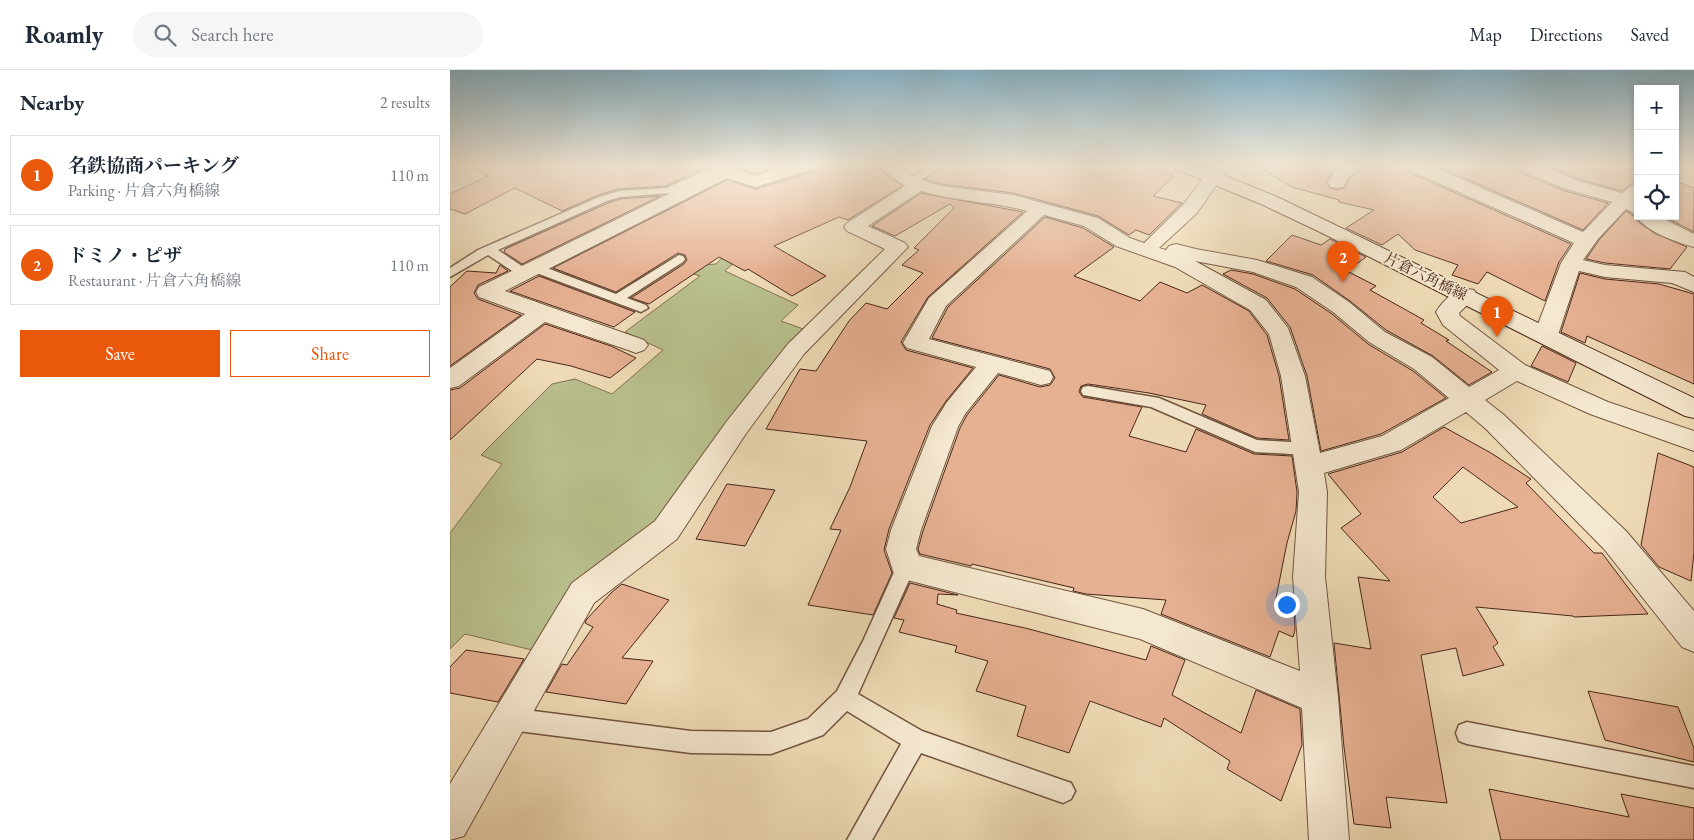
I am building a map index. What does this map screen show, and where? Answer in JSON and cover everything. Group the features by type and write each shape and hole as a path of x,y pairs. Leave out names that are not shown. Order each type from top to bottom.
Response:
{"street":[{"path":"636,345 487,292 663,201"},
{"path":"450,822 584,593 666,530 736,428 796,349 898,247 854,227 890,201"},
{"path":"1012,201 1092,222 1193,255 1257,266 1304,282 1341,307 1377,337 1423,363 1495,422 1615,540 1694,636"},
{"path":"1154,243 1196,201"},
{"name":"片倉六角橋線","path":"1270,201 1466,295 1694,409"},
{"path":"1494,201 1586,241"},
{"path":"1546,335 1576,253 1586,241 1631,201"},
{"path":"1040,209 937,303 915,343 1042,377"},
{"path":"1571,263 1605,271 1685,282 1694,244 1651,220"},
{"path":"1092,222 1123,242 1182,263 1258,305 1280,333 1293,376 1313,492 1309,577 1320,697 1329,840"},
{"path":"1466,295 1447,312 1451,320 1516,371 1599,408 1694,441"},
{"path":"450,380 542,313"},
{"path":"992,364 956,408 945,426 906,530 901,550 906,567 1143,624 1320,697"},
{"path":"1308,458 1391,443 1466,398 1516,371"}],"lane":[{"path":"450,273 489,250 599,201"},
{"path":"489,250 530,271 641,308"},
{"path":"617,299 679,259"},
{"path":"1088,391 1154,402 1255,446 1308,458"},
{"path":"510,719 691,742 772,743 815,727 845,698 870,648 906,567"},
{"path":"845,698 916,740 1063,792"},
{"path":"1468,733 1694,777"},
{"path":"859,840 916,740"}],"green space":[{"path":"732,247 738,259 725,271 798,305 781,321 809,331 659,530 532,650 465,634 450,649 450,533 502,464 481,455 552,384 575,379 612,394 663,350 625,332 700,276 687,272 693,266 716,264"}],"building":[{"path":"450,201 490,201 465,214 450,209"},
{"path":"541,201 585,201 562,211"},
{"path":"614,201 650,201 522,264 504,252 505,249"},
{"path":"686,201 878,201 848,220 839,217 774,246 826,276 792,296 748,269 745,271 719,257 649,304 631,298 684,264 687,260 685,255 678,253 616,292 553,268"},
{"path":"909,201 964,201 1023,212 928,297 901,342 906,350 973,368 946,401 930,425 889,529 884,550 892,573 873,615 808,605 841,530 830,529 850,487 867,441 766,429 800,369 816,371 849,321 866,303 887,309 923,273 902,265 919,250 914,248 954,208 950,204 895,236 872,226"},
{"path":"1042,201 1173,201 1182,203 1149,235 1136,230 1129,235 1098,216"},
{"path":"1474,201 1571,244 1559,262 1545,301 1487,272 1478,284 1452,275 1458,265 1415,250 1398,234 1382,245 1346,228 1374,210 1339,202"},
{"path":"1517,201 1601,201 1608,203 1583,230"},
{"path":"1679,201 1694,201 1694,232 1671,220 1679,220"},
{"path":"1626,211 1634,216 1634,220 1637,220 1654,233 1687,247 1670,269 1605,263 1586,259 1599,240"},
{"path":"1045,217 1083,228 1114,247 1074,276 1140,301 1160,282 1187,293 1202,285 1249,311 1267,335 1279,376 1289,440 1257,438 1202,414 1206,405 1149,393 1088,384 1081,386 1079,392 1083,397 1142,407 1129,436 1186,452 1196,429 1254,454 1292,456 1297,492 1296,511 1287,543 1275,603 1294,610 1295,630 1293,637 1279,631 1270,657 1161,614 1166,600 1086,594 1073,591 1074,588 920,554 918,549 923,531 960,428 967,415 999,375 1040,387 1050,385 1055,378 1050,369 932,338 948,307"},
{"path":"1292,235 1321,245 1330,239 1366,257 1347,271 1376,286 1370,290 1424,320 1421,323 1449,340 1446,341 1492,372 1469,385 1433,356 1386,330 1313,275 1266,261"},
{"path":"500,265 508,271 478,285 474,293 478,299 521,315 450,366 450,287 467,271 496,273"},
{"path":"1231,270 1253,274 1295,289 1332,314 1368,344 1413,371 1446,398 1381,434 1321,451 1307,376 1290,327 1267,298 1223,274"},
{"path":"1580,273 1605,279 1659,284 1694,294 1694,384 1587,336 1585,343 1561,332"},
{"path":"539,276 635,312 614,327 510,291"},
{"path":"545,324 611,346 636,358 610,378 571,366 537,359 450,440 450,390 460,388"},
{"path":"1542,346 1576,363 1568,382 1531,366"},
{"path":"1444,427 1491,453 1531,479 1526,483 1594,553 1602,553 1648,614 1574,617 1476,607 1498,643 1493,647 1504,665 1463,676 1456,648 1421,655 1447,803 1386,797 1391,828 1354,824 1334,643 1371,649 1358,577 1390,581 1341,528 1361,514 1328,474 1402,452","holes":["1463,467 1518,507 1461,523 1433,497"]},
{"path":"1658,453 1694,467 1694,552 1691,581 1659,567 1641,545"},
{"path":"727,484 775,490 745,546 696,539"},
{"path":"910,583 958,595 938,594 937,604 957,610 956,613 1025,628 1146,660 1151,646 1185,660 1172,695 1241,733 1256,690 1300,709 1302,745 1281,801 1227,769 1230,761 1164,718 1161,727 1090,701 1069,753 1017,736 1026,706 976,691 988,661 955,652 957,646 899,632 904,620 894,618"},
{"path":"622,584 669,600 622,658 653,661 626,704 546,692 562,664 567,665 593,627 585,623 586,620"},
{"path":"466,650 524,659 498,702 450,693 450,667"},
{"path":"1588,691 1678,707 1694,748 1694,762 1605,740"},
{"path":"1489,789 1629,817 1621,794 1694,808 1694,840 1501,840"}],"place":[{"name":"ドミノ・ピザ","path":"1343,282"},
{"name":"名鉄協商パーキング","path":"1497,337"}]}
